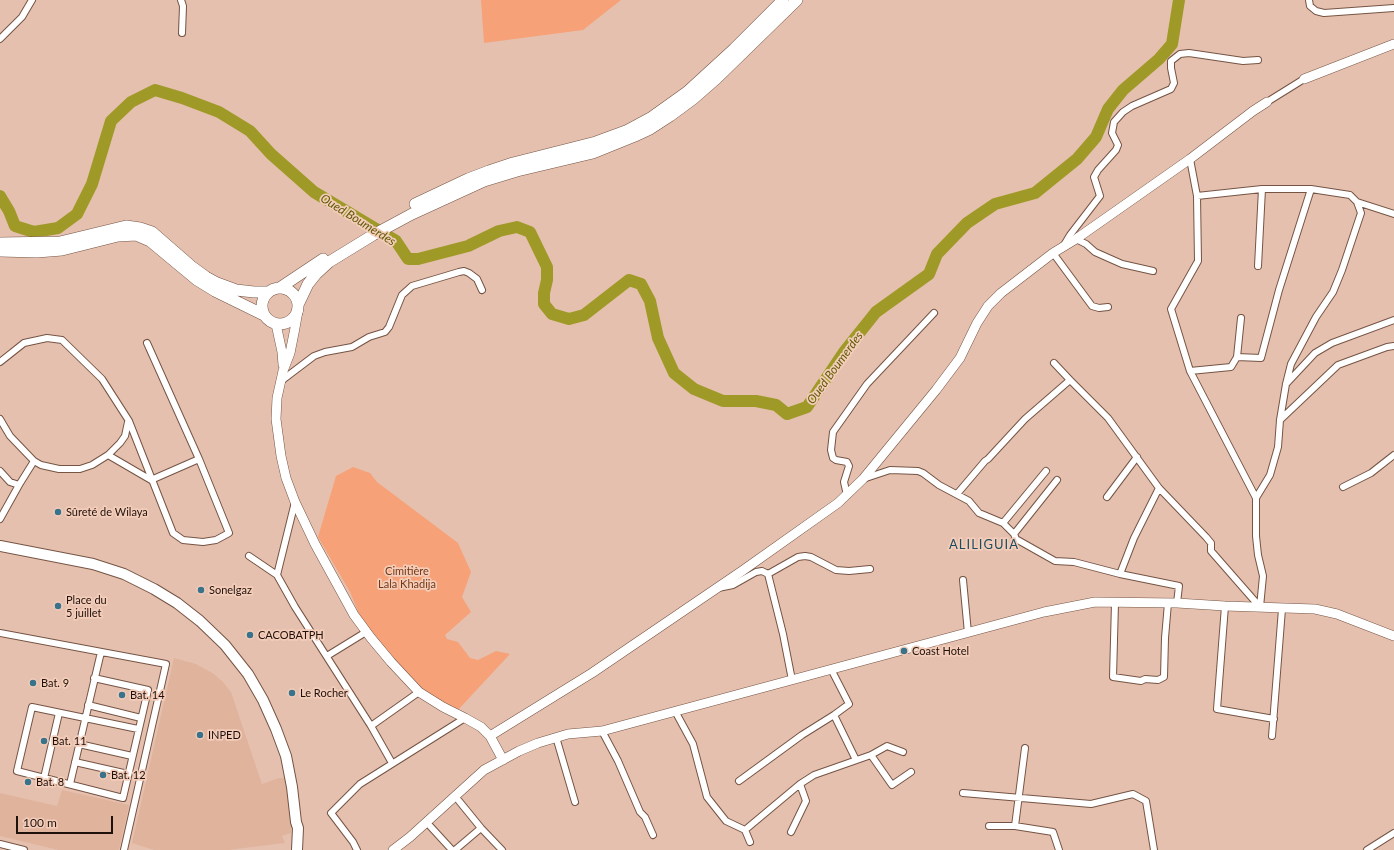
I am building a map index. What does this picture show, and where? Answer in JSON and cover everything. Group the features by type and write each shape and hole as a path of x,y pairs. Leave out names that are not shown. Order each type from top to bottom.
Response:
{"highway":[{"path":"370,233 322,267 308,284 295,316 287,323 276,324 267,319 262,309 262,303 268,292 281,287 328,255 387,224 434,195 482,174 513,163 596,142 626,131 652,117 687,92 734,49 783,0"},
{"path":"387,224 489,179 593,153 650,129 693,99 717,78 797,0"},
{"path":"0,243 60,242 126,226 140,228 152,232 191,266 206,277 218,283 236,290 268,292"},
{"path":"0,251 37,252 62,250 118,236 136,235 150,242 197,280 215,291 264,315"},
{"path":"281,287 291,291 297,300 298,308"}],"main road":[{"path":"0,546 94,564 124,574 154,589 177,603 200,621 224,645 248,674 263,700 276,729 288,763 298,831 297,850"},
{"path":"292,850 296,822"}],"street":[{"path":"0,38 22,17 32,0"},
{"path":"181,0 183,6 182,33"},
{"path":"1309,0 1310,6 1316,11 1324,12 1394,8"},
{"path":"490,736 592,673 811,524 838,503 863,479 936,390 960,358 977,323 988,306 1001,293 1053,253 1076,239 1190,159 1267,102 1304,78 1394,44"},
{"path":"1064,246 1070,235 1100,196 1094,177 1098,170 1116,150 1118,144 1112,133 1114,122 1123,112 1132,106 1171,89 1174,83 1171,61 1180,54 1189,53 1242,61 1258,60"},
{"path":"1190,159 1197,196 1198,261 1171,309 1190,371 1256,498 1256,536 1258,555 1263,576 1260,607"},
{"path":"1197,196 1262,189 1311,189 1350,195 1357,202 1361,212 1342,270 1333,292 1316,317 1291,364 1280,420 1278,447 1270,475 1256,498"},
{"path":"1258,266 1262,189"},
{"path":"1237,357 1261,358 1279,290 1311,189"},
{"path":"1357,202 1394,214"},
{"path":"1076,239 1086,244 1095,252 1122,264 1153,271"},
{"path":"1053,253 1092,306 1099,308 1108,307"},
{"path":"281,381 307,360 319,354 349,348 369,337 385,332 389,327 402,295 412,286 459,272 464,272 469,273 477,279 482,290"},
{"path":"298,308 290,353 283,371 277,398 276,419 278,438 286,478 295,502 314,544 354,615 366,632 391,662 420,692 443,708 481,727 490,736 499,763"},
{"path":"846,496 844,482 849,466 847,462 833,458 831,450 832,432 867,384 934,314"},
{"path":"1190,371 1230,367 1237,357 1242,318"},
{"path":"1286,384 1316,353 1332,343 1394,320"},
{"path":"276,324 282,352 283,371"},
{"path":"0,362 24,343 47,338 62,340 102,379 128,421 173,533 183,540 203,542 216,540 229,533 199,459 147,343"},
{"path":"1280,420 1338,365 1387,347 1394,346"},
{"path":"1054,364 1108,418 1159,488 1211,543 1211,552 1260,607"},
{"path":"958,494 985,461 1025,419 1070,380"},
{"path":"0,419 10,436 34,461 41,465 70,470 80,469 92,465 108,456 125,436 128,421"},
{"path":"108,456 151,480"},
{"path":"1344,487 1371,472 1394,456"},
{"path":"1107,497 1137,457"},
{"path":"151,480 199,459"},
{"path":"0,519 34,461"},
{"path":"863,479 890,470 918,471 924,473 939,485 958,494 968,501 979,513 1003,523 1016,538 1055,561 1074,562 1120,574 1179,586 1173,603 1165,638 1164,677 1158,680 1145,679 1141,681 1113,677 1115,603"},
{"path":"0,471 10,482 19,485"},
{"path":"1003,523 1046,471"},
{"path":"1014,534 1057,480"},
{"path":"1120,574 1134,538 1159,488"},
{"path":"277,575 295,502"},
{"path":"249,556 277,575 295,607 371,726 392,763"},
{"path":"768,574 798,557 805,556 811,557 836,570 848,571 870,569"},
{"path":"717,588 733,585 756,572 762,571 768,574 783,634 792,680"},
{"path":"963,580 968,633"},
{"path":"393,850 410,837 479,774 526,748 556,737 568,734 602,731 1044,612 1095,602 1173,603 1282,609 1315,609 1337,614 1394,636"},
{"path":"1224,606 1218,709 1274,719"},
{"path":"1272,736 1282,609"},
{"path":"327,656 366,632"},
{"path":"0,633 166,664 126,850"},
{"path":"70,784 101,652"},
{"path":"739,781 802,735 849,704 831,669"},
{"path":"94,678 148,690 123,798 17,771 32,707 138,729"},
{"path":"371,726 420,692"},
{"path":"88,705 141,718"},
{"path":"675,711 694,744 707,797 726,821 746,830 750,842"},
{"path":"44,778 59,713"},
{"path":"834,715 856,760"},
{"path":"357,850 353,842 331,813 360,784 465,718"},
{"path":"602,731 618,761 640,812 645,817 653,835"},
{"path":"556,737 575,802"},
{"path":"79,744 132,756"},
{"path":"746,830 814,774 871,755 887,746 904,752"},
{"path":"1015,826 1025,748"},
{"path":"871,755 892,785 911,772"},
{"path":"75,762 128,774"},
{"path":"402,850 499,763"},
{"path":"791,832 806,801 800,784"},
{"path":"963,793 1091,804 1133,794 1146,801 1154,850"},
{"path":"458,801 480,828 502,850"},
{"path":"430,826 452,850"},
{"path":"989,826 1015,826 1053,832 1059,850"},
{"path":"455,850 480,828"},
{"path":"1367,850 1394,833"},
{"path":"0,844 24,850"}],"shaded area":[{"name":"INPED","path":"174,658 196,664 214,674 231,692 262,784 279,778 286,778 291,819 291,833 282,836 285,843 228,850 154,850 132,843"},
{"path":"62,790 129,805 119,850 58,850 0,836 0,793 57,806"}],"green space":[{"path":"481,0 621,0 583,30 484,43"},
{"name":"Cimitière Lala Khadija","path":"353,467 370,473 377,482 458,543 471,572 462,597 471,612 445,635 447,639 458,642 470,658 478,660 496,651 510,654 457,711 414,684 363,623 350,592 318,537 336,476"}],"waterway":[{"name":"Oued Boumerdes","path":"0,196 9,211 15,226 34,232 58,228 77,214 92,184 111,121 131,102 155,90 182,98 219,112 250,131 271,154 314,192 396,241 408,259 418,259 468,246 499,231 517,227 530,232 547,267 544,304 552,314 569,319 584,315 629,280 641,284 650,301 658,338 674,373 694,389 723,401 756,401 776,405 787,414 807,407 844,352 876,312 929,274 937,254 967,223 995,204 1035,193 1077,159 1096,137 1108,109 1123,90 1159,59 1172,44 1179,0"}],"place":[{"name":"Sûreté de Wilaya","path":"58,512"},
{"name":"Sonelgaz","path":"201,590"},
{"name":"Place du 5 juillet","path":"58,606"},
{"name":"CACOBATPH","path":"250,635"},
{"name":"Coast Hotel","path":"904,651"},
{"name":"Bat. 9","path":"33,683"},
{"name":"Le Rocher","path":"292,693"},
{"name":"Bat. 14","path":"122,695"},
{"name":"INPED","path":"200,735"},
{"name":"Bat. 11","path":"44,741"},
{"name":"Bat. 12","path":"103,775"},
{"name":"Bat. 8","path":"28,782"}],"district":[{"name":"ALILIGUIA","path":"984,545"}]}
